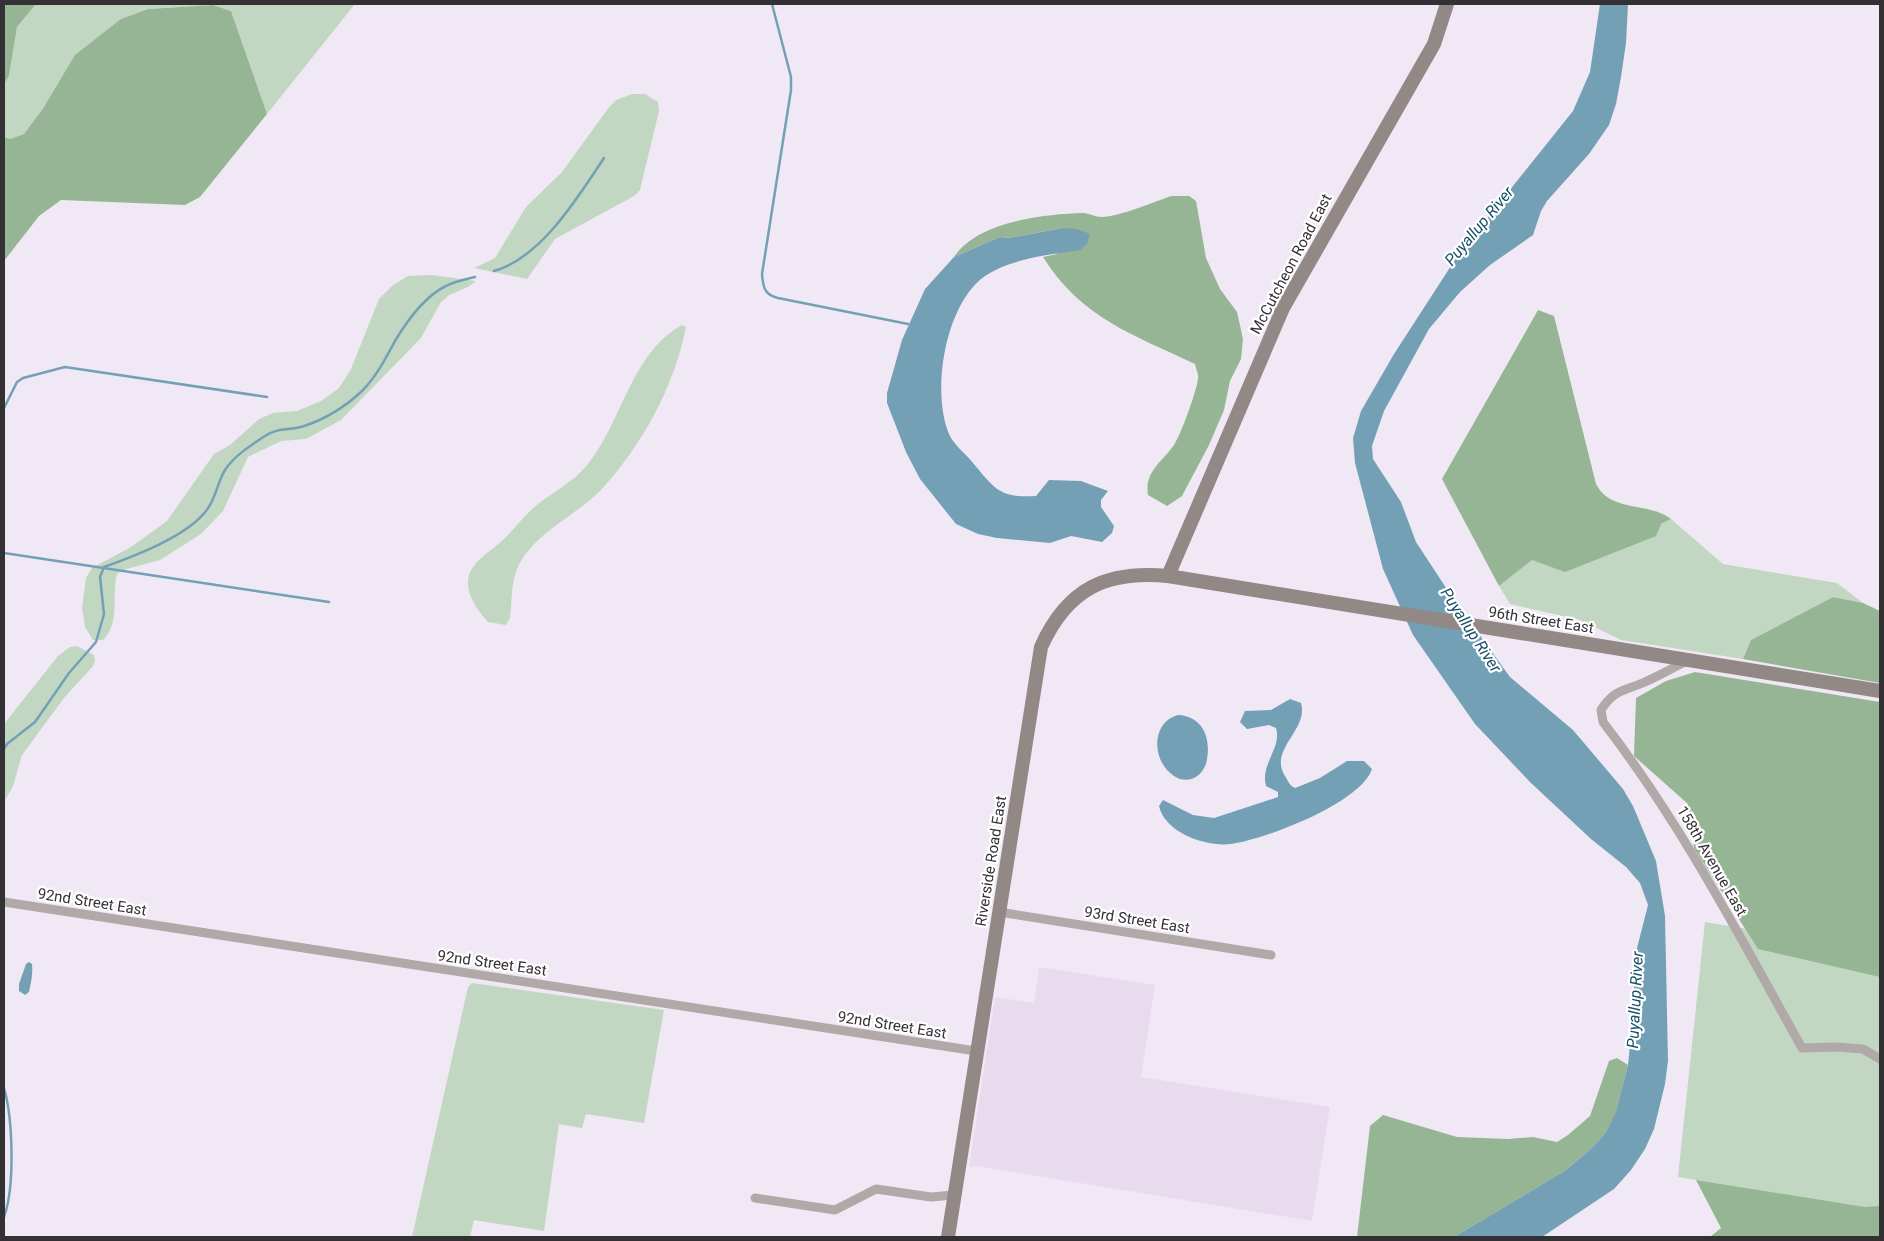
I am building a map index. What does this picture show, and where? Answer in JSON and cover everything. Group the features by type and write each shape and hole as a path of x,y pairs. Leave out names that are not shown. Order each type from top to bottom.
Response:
{"street":[{"name":"McCutcheon Road East","path":"1168,576 1283,308 1434,44 1447,4"},
{"name":"Riverside Road East","path":"948,1237 1038,662 1046,635 1064,608 1086,589 1110,578 1124,575 1168,576"},
{"name":"96th Street East","path":"1168,576 1880,691"},
{"name":"158th Avenue East","path":"1687,660 1646,682 1618,691 1609,698 1601,710 1603,722 1652,787 1678,828 1802,1048 1836,1047 1863,1049 1880,1059"},
{"name":"92nd Street East","path":"4,902 976,1051"},
{"name":"93rd Street East","path":"999,912 1271,955"},
{"path":"756,1198 835,1210 876,1190 931,1197 954,1195"}],"shaded area":[{"path":"1039,967 1155,985 1141,1077 1330,1107 1312,1221 977,1166 969,1167 995,997 1034,1003"}],"green space":[{"path":"4,4 36,4 17,27 9,76 4,84"},
{"path":"36,4 355,4 267,114 231,11 213,5 148,9 121,19 44,107 24,134 10,139 4,137 4,84 9,76 17,27"},
{"path":"213,5 231,11 267,114 200,197 185,205 61,200 39,216 4,261 4,137 10,139 24,134 44,107 75,55 121,19 148,9"},
{"path":"632,94 645,94 658,102 659,111 640,190 634,196 555,239 527,279 474,268 495,258 526,207 562,172 610,106 616,100"},
{"path":"1171,196 1189,196 1196,201 1206,258 1220,289 1237,312 1243,339 1241,359 1230,381 1224,410 1209,445 1182,496 1167,506 1148,495 1147,487 1151,474 1174,445 1184,423 1198,379 1195,364 1110,322 1074,295 1058,278 1043,257 1057,254 1062,228 1009,238 1000,237 954,257 978,235 1012,222 1049,215 1083,213 1099,217 1117,215"},
{"path":"432,275 476,281 468,287 449,295 441,302 421,338 341,420 306,439 281,441 248,457 223,511 201,534 160,560 123,570 117,574 112,625 109,633 103,640 93,640 85,627 82,608 86,578 92,568 131,547 167,521 214,454 230,445 259,419 273,413 297,411 321,401 339,388 351,369 379,299 393,285 408,276"},
{"path":"1538,310 1554,316 1596,484 1611,499 1651,510 1671,519 1661,524 1656,536 1565,572 1532,560 1499,586 1442,479"},
{"path":"682,325 686,327 673,372 665,393 643,435 600,491 543,536 524,557 515,575 510,618 506,625 488,622 472,600 468,588 471,570 532,509 582,471 600,447 639,370 665,337"},
{"path":"1671,519 1723,564 1837,583 1863,603 1833,597 1751,640 1743,659 1621,640 1580,620 1510,604 1499,586 1532,560 1661,524"},
{"path":"1833,597 1863,603 1880,611 1880,683 1743,659 1751,640"},
{"path":"77,646 94,655 95,661 93,666 64,698 22,755 13,786 4,802 4,724 58,656 70,647"},
{"path":"1695,672 1880,702 1880,977 1758,949 1694,848 1688,804 1634,756 1636,698 1666,681"},
{"path":"1705,922 1880,951 1880,1210 1678,1177"},
{"path":"472,983 664,1010 644,1123 586,1114 582,1128 559,1124 544,1231 474,1220 470,1237 412,1237 468,987"},
{"path":"1617,1058 1628,1065 1616,1113 1606,1132 1592,1148 1566,1170 1454,1237 1357,1237 1370,1126 1383,1115 1457,1137 1508,1139 1533,1137 1557,1142 1590,1116 1609,1061"},
{"path":"1696,1180 1865,1207 1880,1206 1880,1237 1710,1237 1721,1228"}],"water":[{"name":"Puyallup River","path":"1600,4 1628,4 1626,43 1621,77 1616,104 1609,125 1589,154 1547,201 1541,211 1533,235 1490,265 1460,292 1429,329 1384,411 1372,446 1373,459 1401,502 1416,542 1454,600 1510,677 1573,730 1623,789 1633,806 1656,861 1665,916 1668,1061 1665,1084 1654,1129 1645,1149 1631,1170 1614,1189 1542,1237 1454,1237 1566,1170 1592,1148 1606,1132 1616,1112 1628,1065 1636,952 1648,905 1640,883 1626,867 1591,839 1531,783 1475,724 1413,635 1383,569 1355,463 1353,438 1361,411 1394,354 1460,252 1573,111 1590,72"},
{"path":"1062,228 1077,229 1090,234 1087,244 1080,250 1031,258 996,270 985,276 971,289 960,306 951,327 945,349 941,395 944,416 953,441 999,490 1014,495 1036,496 1049,480 1081,481 1108,491 1101,500 1101,507 1114,526 1112,533 1102,542 1071,536 1050,543 997,538 978,534 956,524 920,479 906,452 887,403 887,393 902,340 925,289 954,257 1000,237 1009,238"},
{"path":"1290,699 1301,703 1302,713 1281,757 1281,766 1290,785 1295,788 1320,778 1347,761 1364,761 1372,769 1364,782 1332,806 1288,827 1247,841 1231,844 1210,843 1188,836 1169,824 1159,806 1163,800 1193,815 1214,818 1278,797 1278,792 1266,786 1265,778 1268,763 1276,742 1276,728 1269,725 1247,729 1240,722 1245,711 1271,710"},
{"path":"1178,715 1193,719 1199,724 1208,743 1206,765 1203,770 1195,777 1185,780 1174,776 1166,769 1158,752 1157,742 1163,725 1169,719"},
{"path":"29,962 32,964 32,978 29,992 25,995 19,991 19,984 26,964"}],"waterway":[{"path":"772,4 791,77 791,90 762,274 764,287 767,293 778,298 908,324"},
{"path":"494,271 511,264 543,240 570,207 604,158"},
{"path":"4,749 7,744 35,722 69,673 96,642 104,614 100,577 104,567 159,545 197,520 209,506 225,470 238,455 254,443 275,431 299,427 320,420 349,402 372,380 405,325 431,296 449,284 475,277"},
{"path":"4,408 17,382 23,378 65,367 267,397"},
{"path":"4,553 329,602"},
{"path":"4,1088 12,1153 10,1189 4,1217"}]}
